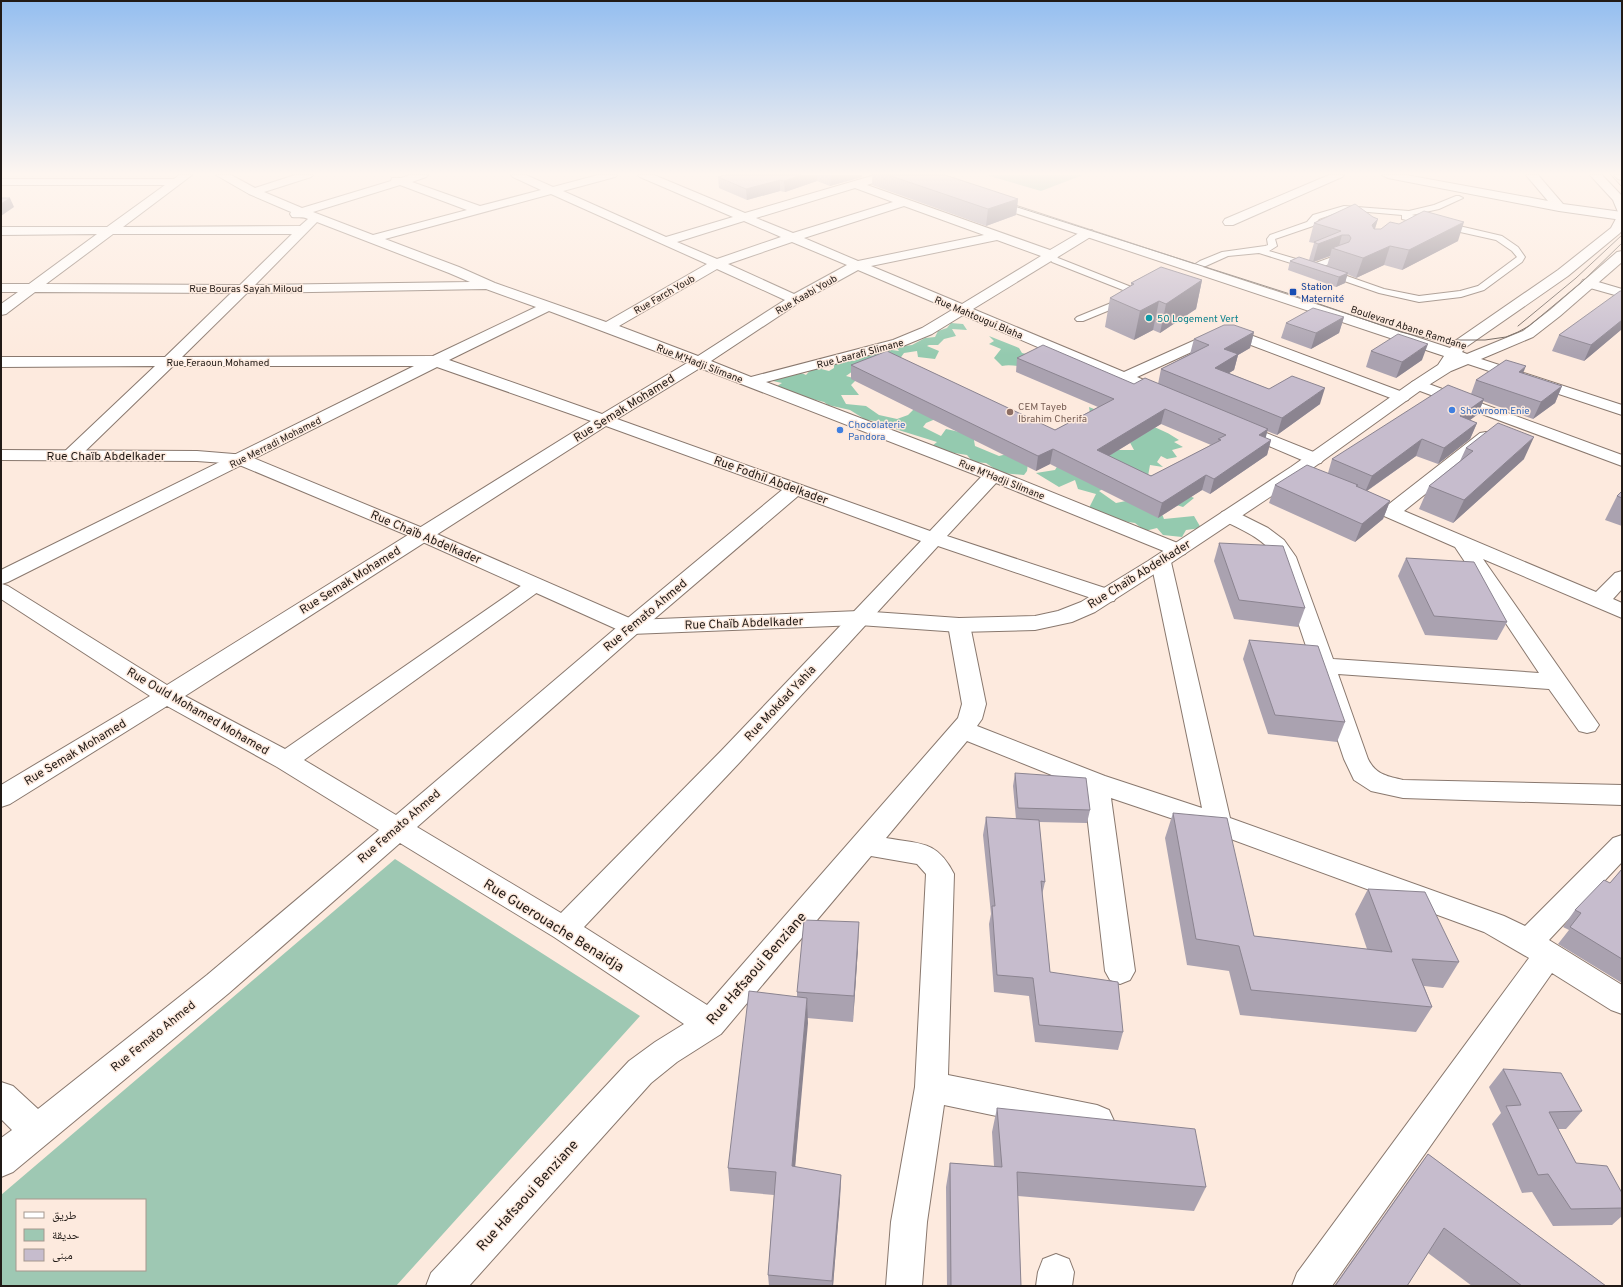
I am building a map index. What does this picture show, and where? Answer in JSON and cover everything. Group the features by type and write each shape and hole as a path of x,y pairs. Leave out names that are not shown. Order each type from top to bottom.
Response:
{"street":[{"path":"1,311 103,235"},
{"path":"70,456 297,235"},
{"name":"Rue M'Hadji Slimane","path":"358,235 454,270 490,286 607,327 993,475 1169,556"},
{"path":"371,239 386,235"},
{"path":"651,235 795,299"},
{"path":"665,241 684,235"},
{"name":"Rue Mahtougui Blaha","path":"785,235 1173,399"},
{"name":"Rue Farch Youb","path":"607,327 717,264 801,235"},
{"name":"Rue Laarafi Slimane","path":"748,382 898,344 927,331 960,309 1085,235"},
{"name":"Boulevard Abane Ramdane","path":"1095,235 1200,265"},
{"name":"Boulevard Abane Ramdane","path":"1110,235 1200,265 1453,355 1486,352 1622,399"},
{"path":"1453,355 1563,273 1610,235"},
{"path":"996,236 1051,255"},
{"name":"Rue Kaabi Youb","path":"698,362 795,299 857,265 996,236"},
{"path":"1453,355 1468,360 1528,334 1555,314 1588,283 1622,255"},
{"path":"1588,283 1622,293"},
{"name":"Rue Bouras Sayah Miloud","path":"1,288 243,289 490,286"},
{"name":"Rue Merradi Mohamed","path":"1,578 549,306"},
{"path":"1123,378 1218,335 1231,334 1402,397"},
{"name":"Rue Chaïb Abdelkader","path":"1,455 197,456 240,459 423,535 631,627 859,618 960,626 1035,623 1064,618 1107,596 1315,459 1418,385 1453,355"},
{"name":"Boulevard Abane Ramdane","path":"1468,360 1622,410"},
{"name":"Rue Feraoun Mohamed","path":"1,362 436,361"},
{"name":"Rue Fodhil Abdelkader","path":"436,361 935,539 1107,596"},
{"name":"Rue Semak Mohamed","path":"1,797 167,696 698,362"},
{"path":"1418,385 1622,461"},
{"path":"1391,512 1510,418"},
{"path":"1230,423 1315,459"},
{"path":"1297,471 1319,480"},
{"name":"Rue Mokdad Yahia","path":"564,930 731,756 859,618 935,539 993,475"},
{"name":"Rue Femato Ahmed","path":"1,1160 36,1130 218,984 631,627 795,489"},
{"path":"1340,490 1622,611"},
{"path":"1229,516 1267,536 1277,544 1286,557 1356,759 1363,774 1380,784 1403,789 1622,795"},
{"path":"1462,542 1556,682 1587,725"},
{"path":"1169,556 1218,824"},
{"path":"1599,601 1622,577"},
{"path":"286,761 535,585"},
{"name":"Rue Ould Mohamed Mohamed","path":"1,590 167,696 286,761 397,828"},
{"name":"Rue Hafsaoui Benziane","path":"444,1286 640,1072 666,1052 710,1024 963,730 970,719 974,704 960,626"},
{"path":"1324,666 1556,682"},
{"path":"963,730 1096,783 1218,824 1471,914 1494,924 1538,948 1622,1001"},
{"path":"1096,783 1120,971"},
{"name":"Rue Guerouache Benaidja","path":"397,828 564,930 710,1024"},
{"path":"864,844 923,855 930,859 940,874 931,1087 909,1222 904,1286"},
{"path":"1310,1286 1538,948 1622,844"},
{"path":"931,1087 1122,1126"},
{"path":"1,1097 36,1130"}],"lane":[{"path":"1200,265 1231,253 1260,251 1273,246 1271,240 1273,237 1279,235"},
{"path":"1260,251 1313,267 1382,291 1419,300 1461,294 1481,288 1519,260 1521,257 1515,249 1499,238 1486,235"},
{"path":"1051,255 1055,260 1141,294 1080,319"},
{"path":"1313,267 1340,256"}],"green space":[{"path":"951,323 963,324 967,330 952,329 956,336 944,339 938,345 927,346 939,351 935,359 918,357 917,351 904,353 896,364 860,366 846,376 857,379 851,385 859,395 841,395 846,404 866,406 879,415 897,419 908,415 919,404 945,415 926,423 923,427 941,436 946,429 973,435 975,446 999,456 1011,453 1028,463 1027,471 1024,475 1001,473 986,463 973,462 967,455 942,451 932,446 937,442 892,428 886,422 866,420 850,410 787,393 777,386 782,383 773,381 793,373 802,373 806,375 813,367 829,371 834,368 834,361 854,361 884,349 899,351 896,347 912,345 925,338 935,337 938,331 947,328"},
{"path":"989,336 1019,348 1022,353 1035,356 1033,367 1009,365 1002,366 994,358 1001,349 989,344 994,341"},
{"path":"1089,407 1147,424 1179,440 1174,442 1183,447 1172,450 1177,457 1167,459 1161,456 1157,462 1163,467 1150,465 1148,476 1162,473 1184,493 1194,498 1183,507 1111,485 1099,491 1116,503 1131,500 1159,507 1164,519 1194,516 1201,528 1186,530 1182,537 1163,535 1157,528 1145,531 1135,523 1110,519 1088,510 1096,494 1078,489 1075,480 1059,487 1036,473 1055,470 1063,457 1111,450 1134,450 1128,439 1091,419"},
{"path":"395,859 640,1016 396,1286 1,1286 1,1195"}],"building":[{"path":"1331,235 1342,235 1318,244 1314,242"},
{"path":"1349,235 1438,235 1409,250 1390,246 1363,258 1332,248 1349,242 1351,238"},
{"path":"1299,257 1348,273 1339,277 1290,261"},
{"path":"1161,267 1202,280 1166,304 1159,301 1140,311 1110,298 1134,284 1131,283"},
{"path":"1622,291 1622,320 1591,345 1559,335"},
{"path":"1313,308 1344,317 1316,333 1286,323"},
{"path":"1224,325 1234,325 1254,332 1224,349 1238,354 1215,368 1269,389 1292,376 1325,388 1282,418 1161,369 1209,345 1194,339"},
{"path":"1398,334 1428,344 1402,362 1371,351"},
{"path":"1043,345 1134,384 1145,378 1268,429 1259,435 1271,440 1214,479 1206,475 1162,503 1053,449 1038,456 851,365 887,351 1055,430 1114,399 1017,358","holes":["1165,409 1226,435 1218,439 1221,440 1151,476 1097,450"]},
{"path":"1506,360 1526,366 1519,372 1562,386 1541,402 1476,380"},
{"path":"1448,385 1484,399 1460,416 1477,423 1444,448 1422,439 1372,476 1332,459"},
{"path":"1498,423 1534,437 1464,500 1429,486 1473,451 1466,448"},
{"path":"1307,465 1358,485 1356,486 1390,501 1362,524 1275,485"},
{"path":"1622,491 1622,498 1617,496"},
{"path":"1219,543 1283,546 1305,608 1239,600"},
{"path":"1406,558 1474,562 1507,622 1434,616"},
{"path":"1249,640 1318,646 1345,722 1275,715"},
{"path":"1015,773 1086,778 1090,810 1018,808"},
{"path":"1173,813 1227,818 1254,936 1392,952 1368,889 1425,892 1459,962 1412,959 1432,1007 1251,990 1239,946 1196,939"},
{"path":"986,817 1039,820 1045,882 1041,881 1050,972 1118,982 1123,1032 1039,1025 1033,978 997,975 992,906 995,906"},
{"path":"1622,869 1622,959 1570,927 1581,913 1575,910 1604,880 1610,883"},
{"path":"804,920 859,922 854,996 797,992"},
{"path":"749,991 807,998 792,1166 841,1175 832,1281 768,1275 776,1172 728,1168"},
{"path":"1503,1069 1561,1073 1582,1111 1549,1112 1576,1163 1607,1166 1622,1193 1622,1208 1571,1209 1548,1174 1538,1175 1506,1106 1521,1105"},
{"path":"997,1108 1195,1129 1206,1187 1017,1172 1021,1286 951,1286 950,1163 1002,1167"},
{"path":"1428,1154 1606,1286 1522,1286 1444,1228 1407,1286 1335,1286"}],"tram line":[{"path":"1105,235 1290,294 1401,332 1434,340 1485,340 1506,337 1518,332 1529,326 1583,281 1622,243"},
{"path":"1518,326 1576,278 1622,235"}],"place":[{"name":"Station Maternité","path":"1293,292"},
{"name":"50 Logement Vert","path":"1149,318"},
{"name":"Showroom Enie","path":"1452,410"},
{"name":"CEM Tayeb Ibrahim Cherifa","path":"1010,412"},
{"name":"Chocolaterie Pandora","path":"840,430"}]}
